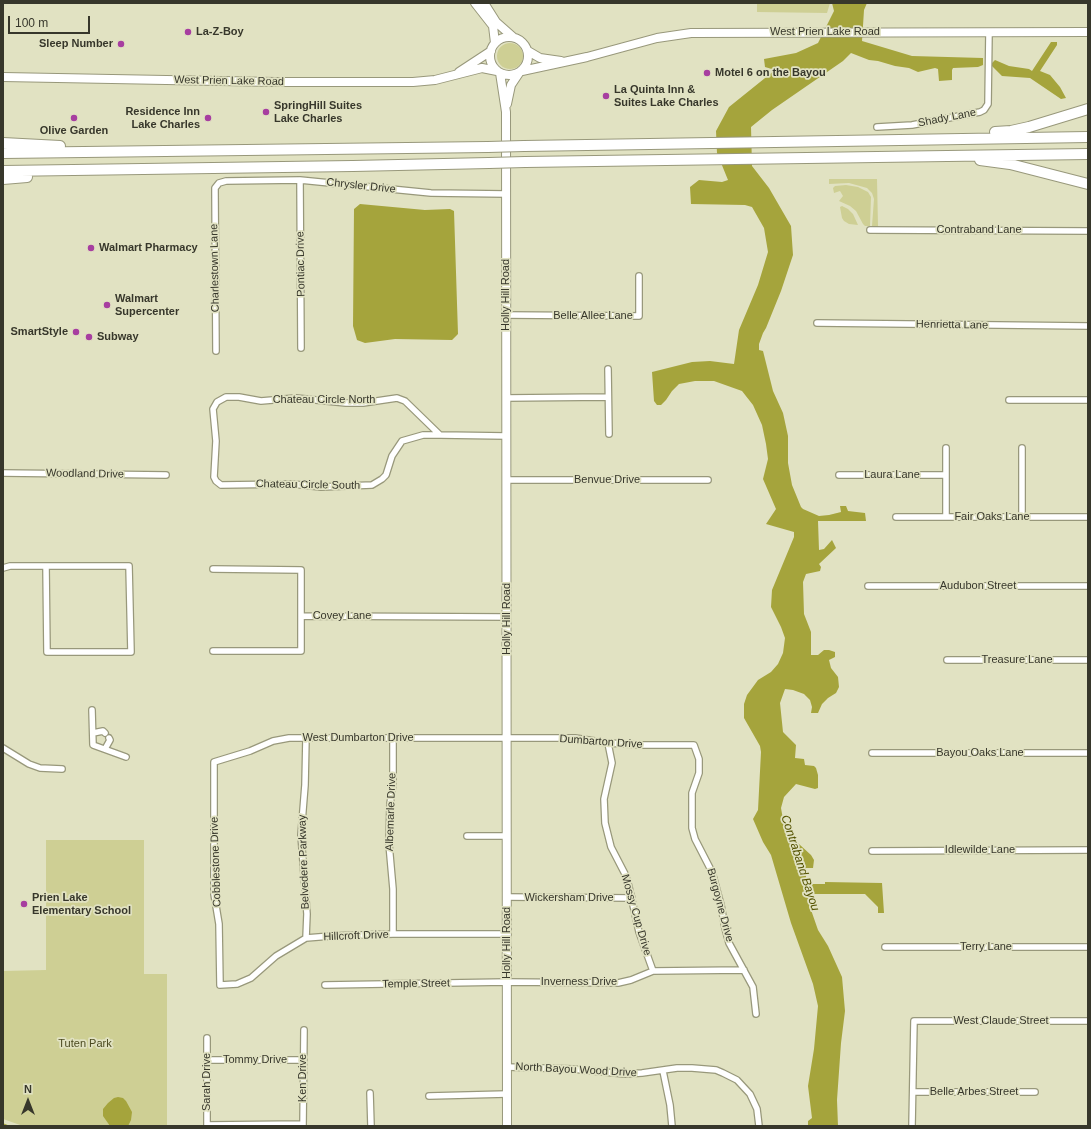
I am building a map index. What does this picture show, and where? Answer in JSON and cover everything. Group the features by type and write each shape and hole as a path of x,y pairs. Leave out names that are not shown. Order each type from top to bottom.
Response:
{"highway":[{"path":"924,140 1011,131 1088,109"},
{"path":"3,153 1088,137"},
{"path":"3,143 160,150"},
{"path":"3,171 1088,154"},
{"path":"945,156 1010,164 1088,184"},
{"path":"3,179 59,175 82,170"}],"street":[{"path":"475,3 493,26 493,47 490,62 498,72"},
{"path":"484,3 496,22 513,37"},
{"name":"Shady Lane","path":"877,127 912,125 984,110 988,104 989,32"},
{"name":"West Prien Lake Road","path":"3,77 275,82 399,82 435,80 482,68 498,72 506,76 512,76 521,72 566,62 668,35 690,33 1088,32"},
{"name":"West Prien Lake Road","path":"455,75 503,38 513,37 521,41 528,51 540,58 566,62"},
{"path":"521,72 527,63 529,57 528,51"},
{"name":"Holly Hill Road","path":"498,72 506,112"},
{"name":"Holly Hill Road","path":"508,1126 506,112 511,85 521,72"},
{"name":"Chrysler Drive","path":"217,185 226,181 300,180 431,193 506,194"},
{"name":"Pontiac Drive","path":"300,180 301,348"},
{"name":"Charlestown Lane","path":"216,351 214,194 217,185"},
{"name":"Contraband Lane","path":"870,230 1088,231"},
{"name":"Belle Allee Lane","path":"506,315 639,316 639,276"},
{"name":"Henrietta Lane","path":"817,323 1088,326"},
{"path":"608,369 609,434"},
{"name":"Chateau Circle North","path":"216,442 213,409 214,405 222,398 233,397 252,398 261,401 296,398 346,402 363,402 397,398 405,401 440,435"},
{"path":"506,398 608,397"},
{"path":"1008,400 1088,400"},
{"name":"Chateau Circle South","path":"216,442 214,477 221,485 292,484 321,487 364,486 372,485 382,480 388,470 394,450 402,441 422,435 440,435"},
{"path":"440,435 506,436"},
{"path":"946,448 946,517"},
{"path":"1022,448 1022,517"},
{"name":"Woodland Drive","path":"3,473 166,475"},
{"name":"Laura Lane","path":"839,475 946,475"},
{"name":"Benvue Drive","path":"506,480 708,480"},
{"name":"Fair Oaks Lane","path":"896,517 1088,517"},
{"path":"3,568 10,566 46,566 130,566 131,652 47,652 46,566"},
{"path":"213,568 301,570 301,616"},
{"name":"Audubon Street","path":"868,586 1088,586"},
{"name":"Covey Lane","path":"212,651 301,651 301,616 507,617"},
{"name":"Treasure Lane","path":"947,660 1088,660"},
{"path":"92,710 93,745 126,757"},
{"path":"93,733 103,731 107,736 110,740 105,749"},
{"name":"West Dumbarton Drive","path":"214,762 250,751 273,741 289,738 507,738"},
{"name":"Belvedere Parkway","path":"306,738 305,784 301,835 307,914 306,938"},
{"name":"Albemarle Drive","path":"393,738 393,784 390,804 389,844 393,889 393,934"},
{"name":"Dumbarton Drive","path":"507,738 575,738 608,743 642,745 694,745"},
{"name":"Mossy Cup Drive","path":"608,743 612,763 604,799 605,823 611,847 625,874 639,932 653,971"},
{"name":"Burgoyne Drive","path":"694,745 699,759 699,773 692,793 692,828 695,839 712,872 729,943 753,987 756,1014"},
{"path":"3,748 29,764 40,768 62,768"},
{"name":"Bayou Oaks Lane","path":"872,754 1088,753"},
{"name":"Cobblestone Drive","path":"214,762 214,894 219,924 220,985"},
{"path":"467,836 507,836"},
{"name":"Idlewilde Lane","path":"872,851 1088,850"},
{"name":"Wickersham Drive","path":"507,897 632,898"},
{"name":"Hillcroft Drive","path":"220,985 237,984 251,978 276,956 306,938 393,934 507,934"},
{"name":"Terry Lane","path":"885,947 1088,946"},
{"name":"Inverness Drive","path":"507,982 618,983 631,980 653,971 744,970"},
{"name":"Temple Street","path":"325,985 507,982"},
{"name":"West Claude Street","path":"913,1092 914,1021 1088,1021"},
{"name":"Ken Drive","path":"303,1125 304,1030"},
{"name":"Sarah Drive","path":"207,1038 207,1126"},
{"name":"Tommy Drive","path":"207,1060 303,1060"},
{"name":"North Bayou Wood Drive","path":"507,1067 566,1068 625,1074 692,1068 716,1070 737,1080 750,1094 757,1109 759,1126"},
{"path":"663,1071 670,1105 672,1126"},
{"path":"912,1126 913,1092"},
{"name":"Belle Arbes Street","path":"913,1092 1035,1092"},
{"path":"370,1093 371,1126"},
{"path":"429,1096 507,1094"},
{"path":"207,1126 303,1125"}],"green space":[{"path":"757,3 830,3 827,13 757,12"},
{"path":"510,43 519,47 523,56 519,65 510,69 501,65 497,56 501,47"},
{"path":"829,179 877,179 878,226 872,226 874,199 872,193 867,188 849,183 829,184"},
{"path":"846,185 858,187 868,192 871,197 870,226 865,226 856,211 850,206 839,201 843,196 840,191 834,193 833,188 835,186"},
{"path":"842,206 853,214 858,225 849,224 844,221 840,207"},
{"name":"Tuten Park","path":"46,840 144,840 144,974 167,974 167,1126 23,1126 3,1119 3,971 46,970"}],"water":[{"name":"Contraband Bayou","path":"832,3 867,3 864,10 862,41 912,56 983,58 983,65 978,67 953,68 952,80 939,81 938,69 935,68 918,72 909,68 869,60 851,53 843,61 772,110 751,127 752,166 769,188 791,226 793,255 781,291 759,344 759,350 763,351 773,391 783,413 788,436 788,463 792,485 803,509 819,516 841,512 840,506 846,506 848,511 865,513 866,521 818,521 819,550 824,549 832,540 836,548 819,564 821,567 820,571 806,574 803,582 804,614 811,632 811,655 818,655 824,650 835,652 835,657 829,660 831,668 838,677 839,687 836,693 822,704 818,713 811,713 812,707 810,700 804,694 793,690 785,689 780,703 783,732 796,745 795,758 804,759 805,765 814,766 818,775 818,788 815,789 796,784 784,797 781,808 784,825 788,834 811,855 814,860 813,868 806,868 806,880 810,884 825,884 825,882 882,883 884,913 878,913 878,907 865,894 813,894 810,897 810,907 818,930 828,946 842,977 845,1011 837,1100 838,1126 808,1126 808,1121 812,1118 808,1086 814,1049 818,1006 813,984 791,923 771,855 763,842 753,819 758,810 761,752 760,746 744,718 744,704 747,695 758,680 771,672 778,664 783,653 785,638 771,607 772,590 794,537 794,532 766,524 776,509 763,479 768,459 766,444 762,425 753,405 742,391 714,381 695,381 679,384 661,405 657,405 654,401 652,372 692,362 710,361 734,364 739,330 758,285 768,252 764,228 752,207 745,205 691,204 690,187 699,180 722,182 728,180 717,153 716,131 729,107 775,70 765,67 764,59 796,53 818,43 834,11"},
{"path":"1051,42 1057,42 1057,45 1040,71 1050,75 1060,87 1066,98 1061,99 1030,78 1002,76 992,66 992,63 995,60 1009,66 1029,69 1032,71"},
{"path":"360,204 425,210 450,209 454,211 458,334 452,340 395,339 365,343 357,340 353,326 354,209"},
{"path":"114,1098 123,1098 126,1101 132,1112 131,1120 128,1126 110,1126 103,1116 103,1109"}],"waterway":[{"path":"3,1124 8,1126"}],"place":[{"name":"La-Z-Boy","path":"188,32"},
{"name":"Sleep Number","path":"121,44"},
{"name":"Motel 6 on the Bayou","path":"707,73"},
{"name":"La Quinta Inn & Suites Lake Charles","path":"606,96"},
{"name":"SpringHill Suites Lake Charles","path":"266,112"},
{"name":"Olive Garden","path":"74,118"},
{"name":"Residence Inn Lake Charles","path":"208,118"},
{"name":"Walmart Pharmacy","path":"91,248"},
{"name":"Walmart Supercenter","path":"107,305"},
{"name":"SmartStyle","path":"76,332"},
{"name":"Subway","path":"89,337"},
{"name":"Prien Lake Elementary School","path":"24,904"}]}
